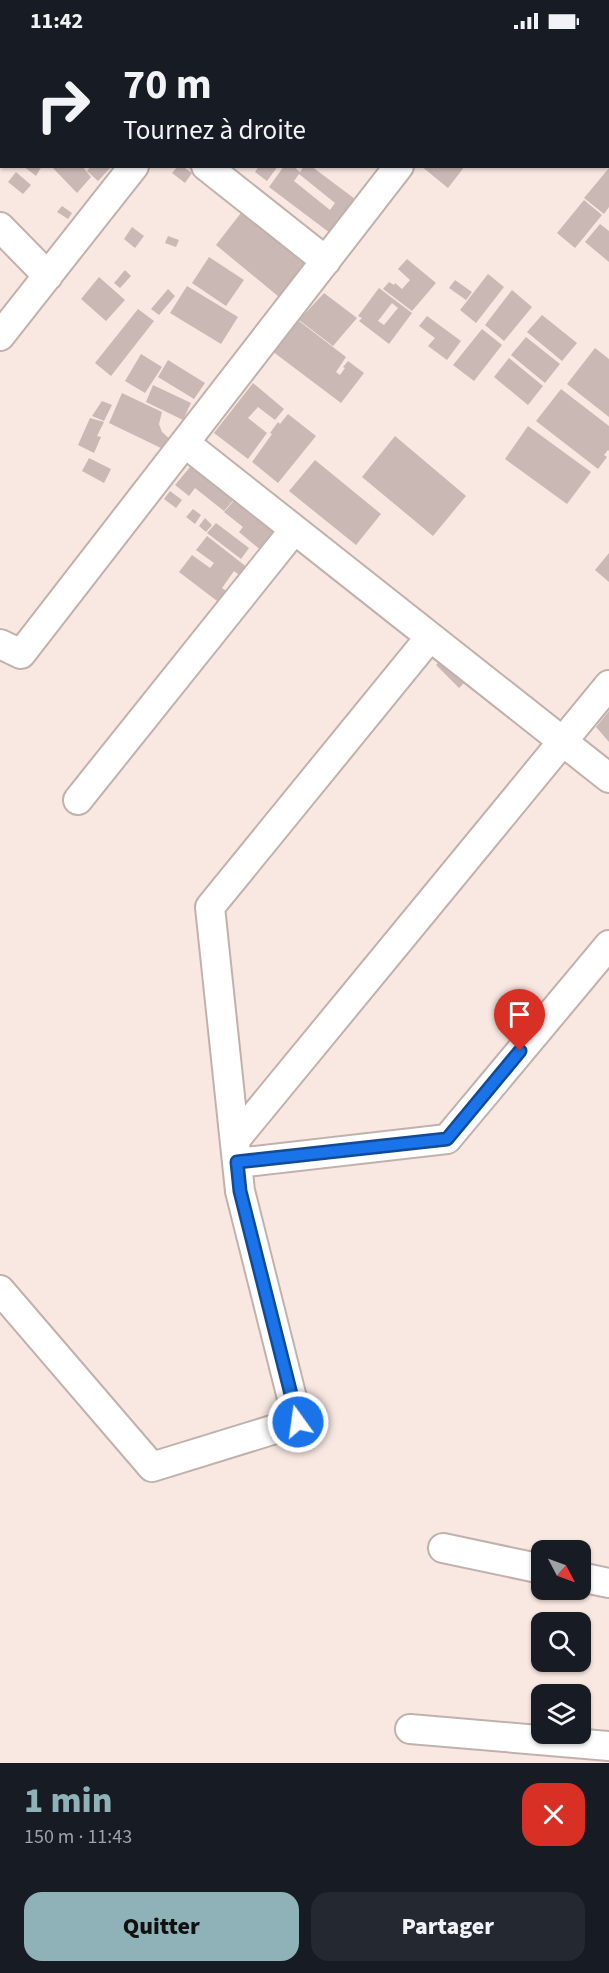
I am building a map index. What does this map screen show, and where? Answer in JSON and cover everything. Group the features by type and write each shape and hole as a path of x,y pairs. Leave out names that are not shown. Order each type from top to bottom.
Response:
{"street":[{"path":"0,336 132,168"},
{"path":"209,168 327,261"},
{"path":"0,644 21,654 397,168"},
{"path":"0,227 48,276"},
{"path":"185,443 609,778"},
{"path":"78,800 294,530"},
{"path":"0,1290 152,1467 298,1422 240,1191 210,907 430,637"},
{"path":"236,1151 609,685"},
{"path":"236,1151 447,1139 609,945"},
{"path":"443,1548 531,1567"},
{"path":"591,1579 609,1583"},
{"path":"410,1729 609,1746"}],"building":[{"path":"26,168 41,168 36,176"},
{"path":"53,168 84,168 91,177 77,193"},
{"path":"89,168 110,168 98,181 87,171"},
{"path":"176,168 185,168 192,173 185,183 172,173"},
{"path":"258,168 277,168 267,181 255,172"},
{"path":"283,168 295,168 300,172 303,168 314,168 359,202 334,236 269,187","holes":["299,174 335,203 330,210 294,181"]},
{"path":"423,168 463,168 448,188"},
{"path":"609,168 609,207 604,214 584,198"},
{"path":"16,172 31,185 23,194 8,182"},
{"path":"584,200 602,215 575,248 557,233"},
{"path":"62,206 72,213 68,219 57,212"},
{"path":"244,209 308,261 279,297 216,245"},
{"path":"600,224 609,231 609,262 585,242"},
{"path":"132,227 144,236 135,248 124,239"},
{"path":"168,236 179,240 176,247 165,243"},
{"path":"209,257 244,280 226,306 192,283"},
{"path":"407,259 436,283 412,311 383,289 389,282 394,285 395,283 402,289 410,280 398,269"},
{"path":"125,270 131,276 120,288 114,283"},
{"path":"488,274 504,287 476,323 460,310"},
{"path":"99,277 125,300 106,321 81,299"},
{"path":"455,280 472,292 466,300 449,288"},
{"path":"187,286 238,317 221,344 170,313"},
{"path":"379,288 412,313 389,344 359,321 362,318 358,316","holes":["392,303 398,308 384,325 378,321"]},
{"path":"168,289 175,296 159,315 151,309"},
{"path":"512,290 532,307 504,341 485,325"},
{"path":"324,293 357,318 333,346 299,320"},
{"path":"138,309 154,321 111,376 95,363"},
{"path":"542,315 577,343 562,361 527,332"},
{"path":"427,316 461,341 447,360 428,346 435,338 419,326"},
{"path":"299,321 346,357 336,372 340,375 348,361 364,373 341,403 272,351"},
{"path":"482,329 502,345 474,381 453,365"},
{"path":"526,337 560,364 545,383 511,355"},
{"path":"595,348 609,359 609,417 567,384"},
{"path":"141,354 162,367 145,393 125,381"},
{"path":"509,358 543,386 528,405 494,377"},
{"path":"168,360 205,383 194,399 158,377"},
{"path":"253,383 284,409 275,420 258,407 248,418 267,433 248,459 214,433"},
{"path":"153,385 191,403 183,420 146,402"},
{"path":"561,389 609,426 609,451 604,455 607,457 598,469 536,421"},
{"path":"122,393 162,412 159,424 162,432 171,440 163,449 109,423"},
{"path":"102,401 112,405 104,421 92,416"},
{"path":"288,414 316,436 278,483 252,462 278,422 280,424"},
{"path":"90,418 104,422 97,436 101,437 94,453 78,445"},
{"path":"528,426 591,472 567,504 505,459"},
{"path":"395,436 466,496 433,536 362,477"},
{"path":"89,458 111,469 104,483 82,471"},
{"path":"315,460 381,514 356,545 289,491"},
{"path":"195,461 237,496 224,511 195,488 189,496 175,485"},
{"path":"170,491 182,500 176,508 164,499"},
{"path":"238,496 281,530 263,552 239,532 243,527 224,512"},
{"path":"193,509 201,515 195,524 186,517"},
{"path":"205,518 212,525 206,532 199,526"},
{"path":"216,523 249,548 241,559 207,533"},
{"path":"207,536 248,568 242,577 234,571 222,588 229,593 221,604 179,572 192,555 210,568 214,563 196,550"},
{"path":"609,553 609,582 595,570"},
{"path":"444,656 468,679 459,688 436,665"},
{"path":"609,711 609,742 596,727"}],"route":[{"path":"298,1422 240,1191 237,1162 447,1139 520,1051"}]}
